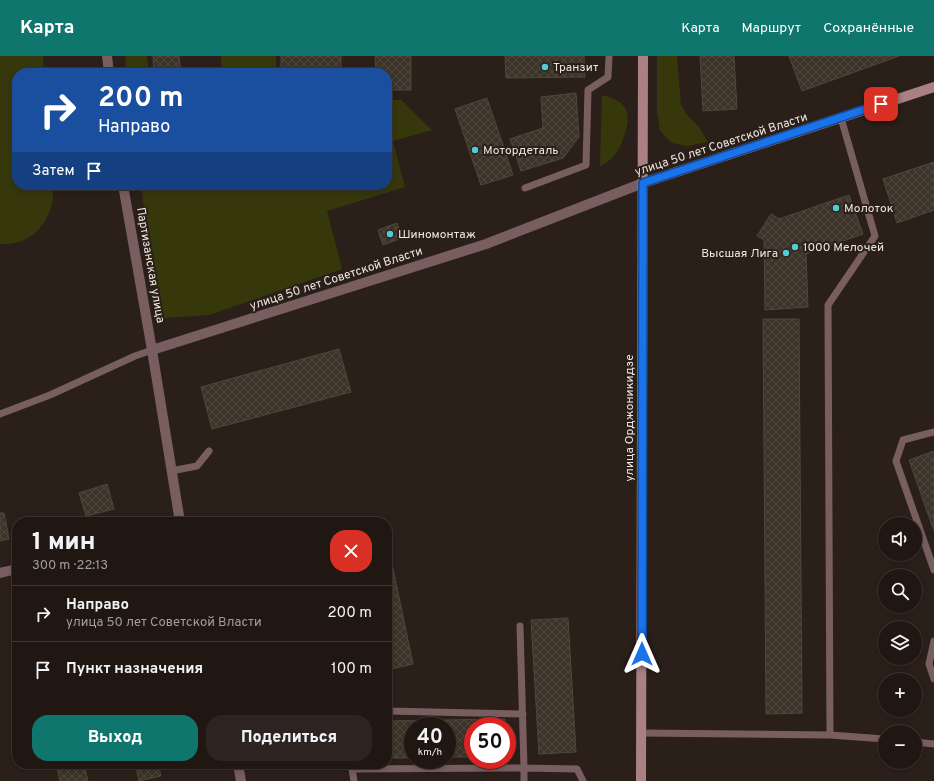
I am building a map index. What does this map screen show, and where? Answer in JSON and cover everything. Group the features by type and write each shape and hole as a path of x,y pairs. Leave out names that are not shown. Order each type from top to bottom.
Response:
{"main road":[{"name":"улица Орджоникидзе","path":"641,781 642,56"},
{"name":"улица 50 лет Советской Власти","path":"643,183 934,87"}],"street":[{"path":"107,56 108,68"},
{"name":"улица 50 лет Советской Власти","path":"152,350 486,244 643,183"},
{"name":"Партизанская улица","path":"124,190 179,517"},
{"path":"0,573 12,570"},
{"path":"239,769 241,781"}],"lane":[{"path":"526,188 586,165 588,90 608,77 609,56"},
{"path":"830,735 828,305 875,236 841,118"},
{"path":"0,414 50,395 135,356 152,350"},
{"path":"934,432 903,440 896,460 934,570"},
{"path":"171,471 197,466 209,450"},
{"path":"520,626 524,781"},
{"path":"934,640 929,664 934,679"},
{"path":"392,711 523,714"},
{"path":"641,733 830,735 878,738"},
{"path":"922,743 934,744"},
{"path":"352,769 354,781"},
{"path":"392,769 576,769 584,781"}],"shaded area":[{"path":"0,56 43,56 44,68 12,68 12,190 53,190 51,208 47,218 33,235 12,244 0,244"},
{"path":"125,56 147,56 148,68 126,68"},
{"path":"221,56 276,56 276,68 222,68"},
{"path":"657,56 677,56 681,105 688,116 699,127 708,142 687,146 672,143 660,131 657,112"},
{"path":"602,95 618,101 623,105 628,116 626,130 617,152 609,161 600,166"},
{"path":"392,100 401,100 432,130 393,141 405,187 327,211 342,269 209,315 163,318 155,293 142,190 392,190"}],"building":[{"path":"153,56 179,56 180,68 154,68"},
{"path":"281,56 341,56 341,68 281,68"},
{"path":"375,56 411,56 411,90 392,90 392,68 376,68"},
{"name":"Транзит","path":"505,56 584,56 585,77 506,78"},
{"path":"700,56 734,56 737,109 703,111"},
{"path":"789,56 899,56 802,91"},
{"path":"576,93 579,137 563,158 521,171 510,139 543,128 541,97"},
{"path":"487,98 513,175 481,185 455,109"},
{"path":"934,162 934,210 897,223 883,179"},
{"name":"1000 Мелочей","path":"849,195 863,234 806,254 808,307 765,310 764,240 757,236 771,214 779,219"},
{"name":"Шиномонтаж","path":"397,223 402,238 383,245 378,230"},
{"path":"763,319 799,319 802,713 766,714"},
{"path":"339,349 351,392 212,429 201,387"},
{"path":"934,451 934,531 909,460"},
{"path":"107,484 114,509 86,516 79,493"},
{"path":"0,513 4,513 9,539 0,541"},
{"path":"392,564 413,664 392,669"},
{"path":"568,618 576,752 539,754 531,620"},
{"path":"456,720 464,720 464,757 456,757"},
{"path":"392,721 404,721 404,758 392,758"},
{"path":"57,769 85,769 88,781 60,781"},
{"path":"136,769 159,769 161,776 139,781"}],"place":[{"name":"Транзит","path":"545,67"},
{"name":"Мотордеталь","path":"475,150"},
{"name":"Молоток","path":"836,208"},
{"name":"Шиномонтаж","path":"390,234"},
{"name":"1000 Мелочей","path":"795,247"},
{"name":"Высшая Лига","path":"786,253"}],"route":[{"path":"642,654 643,183 881,104"}]}
